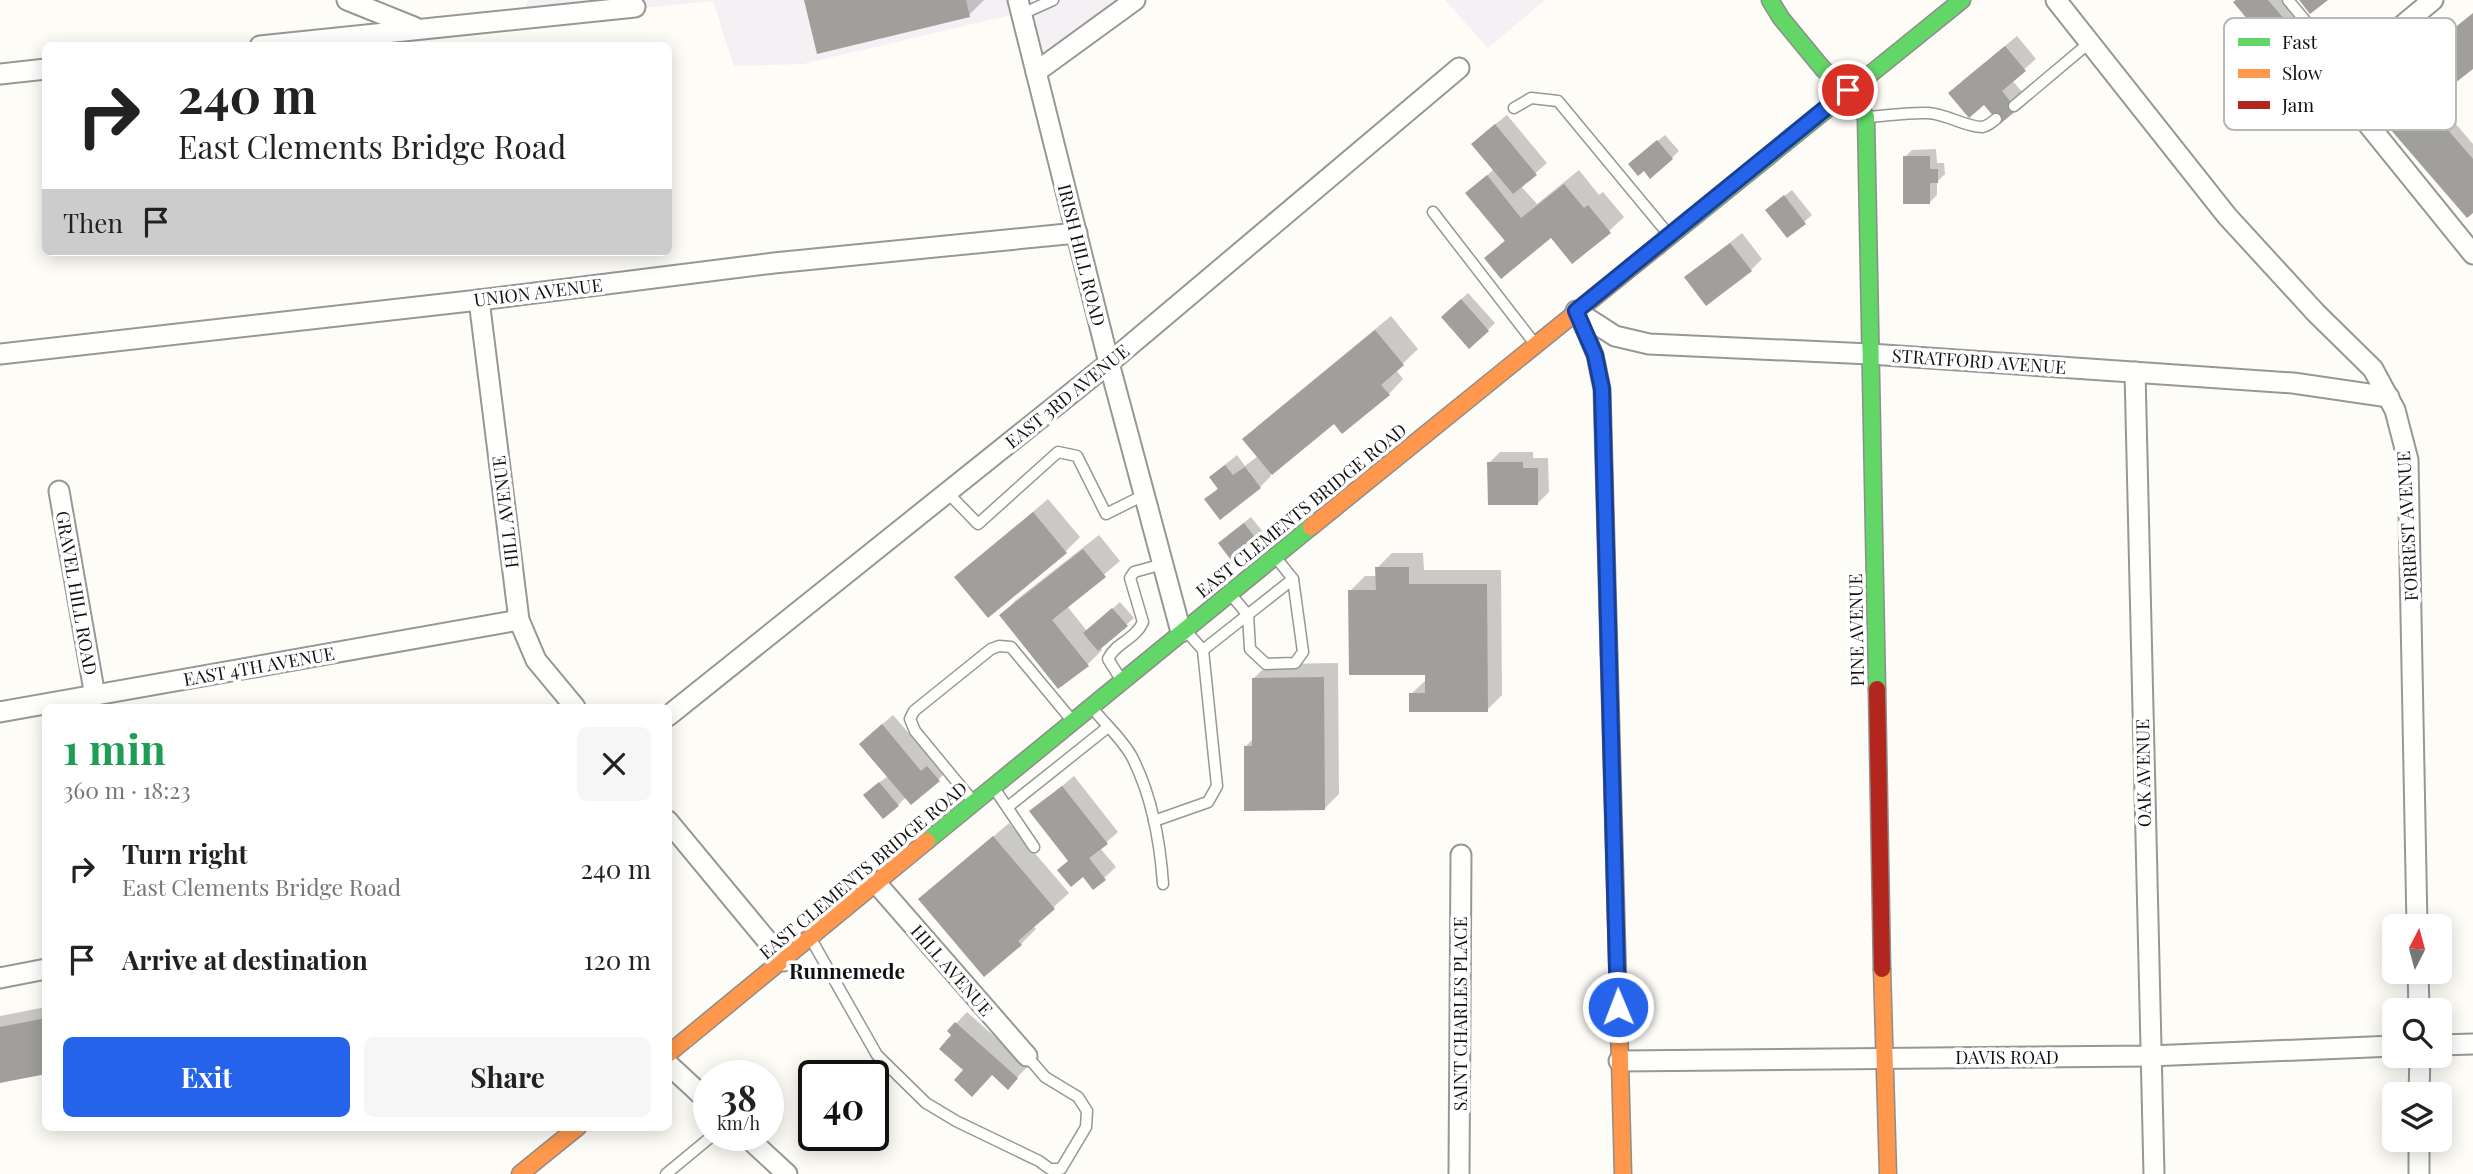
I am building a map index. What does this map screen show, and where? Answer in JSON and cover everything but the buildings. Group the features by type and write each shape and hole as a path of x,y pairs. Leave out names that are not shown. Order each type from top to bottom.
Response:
{"street":[{"path":"347,0 417,29"},
{"path":"1036,72 1135,0"},
{"path":"1770,0 1781,18 1823,69 1848,90 1866,117"},
{"name":"EAST CLEMENTS BRIDGE ROAD","path":"672,1051 1274,556 1962,0"},
{"name":"FORREST AVENUE","path":"2056,0 2227,216 2316,313 2374,369 2395,410 2408,460 2417,914"},
{"path":"2411,18 2433,0"},
{"path":"297,42 635,7"},
{"name":"IRISH HILL ROAD","path":"1020,7 1109,363 1183,631"},
{"name":"EAST 3RD AVENUE","path":"672,713 1109,363 1459,68"},
{"path":"0,74 42,69"},
{"name":"PINE AVENUE","path":"1866,117 1888,1174"},
{"path":"2373,130 2473,253"},
{"name":"UNION AVENUE","path":"0,354 479,300 774,263 1077,233"},
{"name":"HILL AVENUE","path":"479,300 519,620 536,660 573,704"},
{"path":"1576,311 1595,355 1602,389 1623,1174"},
{"name":"STRATFORD AVENUE","path":"1576,311 1615,336 1649,344 1870,354 2293,383 2389,397"},
{"name":"OAK AVENUE","path":"2135,372 2149,1056 2154,1174"},
{"name":"GRAVEL HILL ROAD","path":"59,491 95,696"},
{"name":"EAST 4TH AVENUE","path":"48,704 519,620"},
{"name":"EAST 4TH AVENUE","path":"0,712 42,705"},
{"path":"672,826 784,961"},
{"name":"SAINT CHARLES PLACE","path":"1459,1174 1461,855"},
{"name":"HILL AVENUE","path":"877,884 1027,1056"},
{"path":"0,978 42,970"},
{"path":"2452,1045 2473,1044"},
{"name":"DAVIS ROAD","path":"1619,1061 2149,1056 2382,1046"},
{"path":"672,1068 693,1087"},
{"path":"520,1174 573,1131"},
{"path":"762,1151 787,1174"},
{"path":"2419,1152 2419,1174"}],"lane":[{"path":"1020,7 1053,0"},
{"path":"2288,0 2303,18"},
{"path":"2014,106 2089,43"},
{"path":"1514,108 1531,98 1558,101 1669,235"},
{"path":"1866,117 1929,113 1955,118 1970,126 1979,127 1987,126 1996,120"},
{"path":"1433,212 1535,344"},
{"path":"947,491 978,524 1058,452 1077,456 1106,514 1144,495"},
{"path":"1229,593 1248,615 1250,649 1266,664 1295,663 1303,652 1293,579 1274,556"},
{"path":"1122,681 1108,659 1112,651 1138,632 1143,622 1130,579 1134,572 1163,564"},
{"path":"1203,650 1293,579"},
{"path":"1154,821 1208,802 1217,786 1203,650 1183,631"},
{"path":"975,803 915,731 909,719 914,711 990,649 999,646 1011,647 1073,722"},
{"path":"1091,707 1131,755 1144,785 1160,842 1163,884"},
{"path":"1009,806 1108,727"},
{"path":"994,787 1034,847"},
{"path":"811,938 877,1055 926,1103 1050,1169 1061,1169 1086,1127 1087,1111 1078,1097 1045,1077 1027,1056"},
{"path":"666,1174 694,1151"}],"shaded area":[{"path":"528,0 1135,0 1035,77 1015,14 803,64 734,66 713,1 521,20"},
{"path":"1445,0 1545,0 1488,48"}],"traffic: fast":[{"path":"1770,0 1781,18 1823,69 1848,90 1866,117 1877,689"},
{"path":"1658,246 1962,0"},
{"path":"927,841 1311,527"}],"traffic: slow":[{"path":"1311,527 1658,246"},
{"path":"1609,654 1623,1174"},
{"path":"672,1051 927,841"},
{"path":"1882,969 1888,1174"},
{"path":"520,1174 573,1131"}],"traffic: jam":[{"path":"1576,311 1595,355 1602,389 1609,654"},
{"path":"1877,689 1882,969"}],"district":[{"name":"Runnemede","path":"847,970"}],"route":[{"path":"1618,1007 1602,389 1595,355 1576,311 1848,90"}]}
